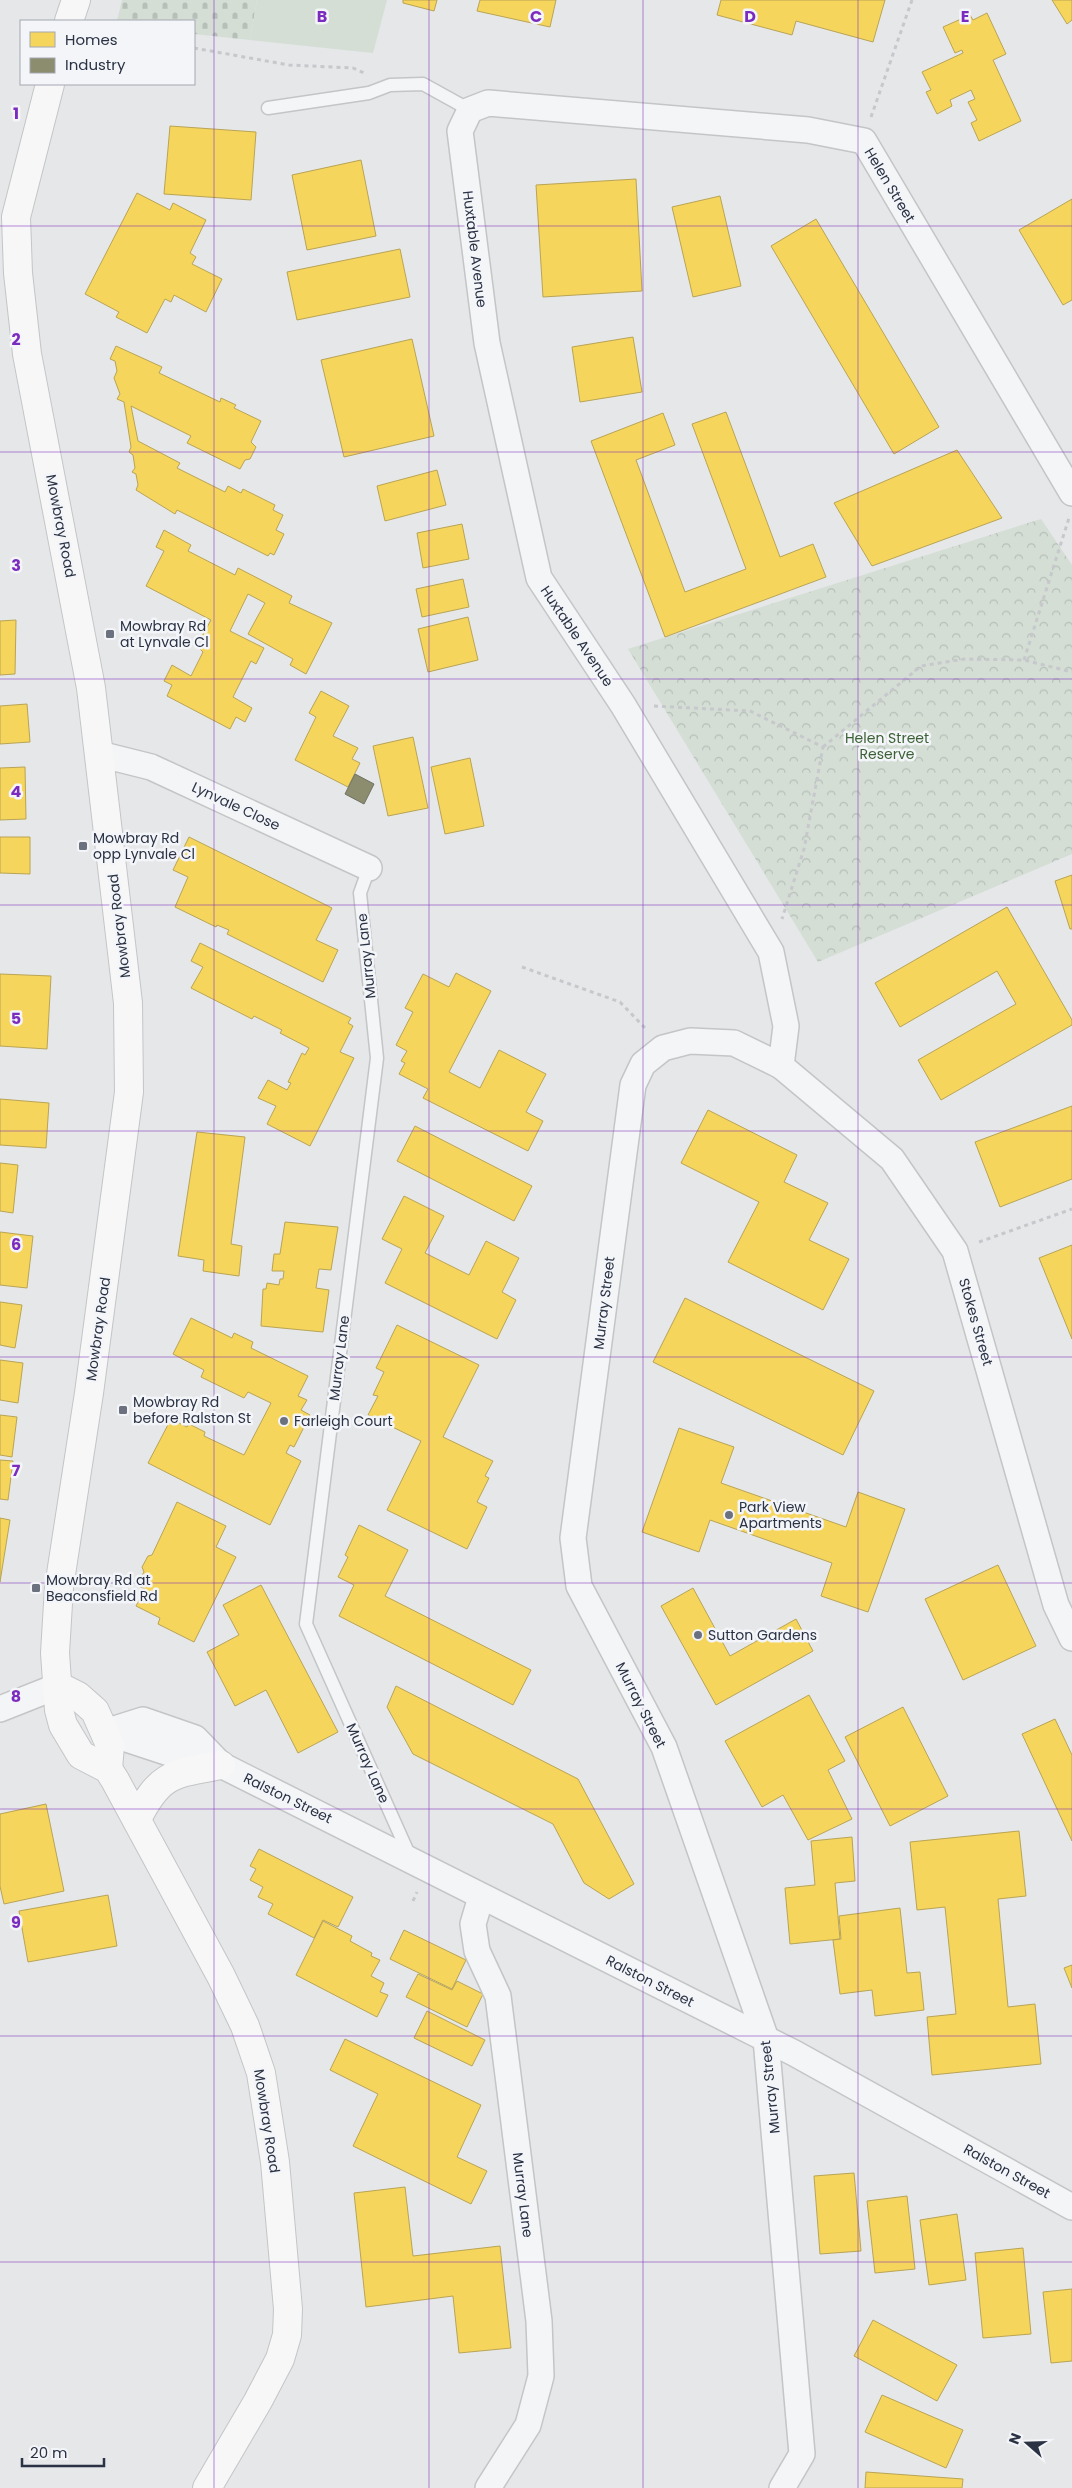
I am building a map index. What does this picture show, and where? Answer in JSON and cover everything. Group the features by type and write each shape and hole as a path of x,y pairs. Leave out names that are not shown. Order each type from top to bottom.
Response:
{"main road":[{"path":"69,20 76,0"},
{"name":"Mowbray Road","path":"50,85 8,214 18,273 27,354 90,678 128,1003 129,1092 89,1393 59,1587 55,1631 59,1710 63,1724 81,1755 108,1769 217,1967 245,2026 261,2073 276,2162 288,2309 288,2335 280,2359 207,2488"},
{"path":"58,1686 78,1696 95,1711 110,1744 108,1769"},
{"path":"136,1820 148,1797 160,1783 177,1773 222,1765"}],"street":[{"name":"Helen Street","path":"470,110 488,103 808,130 864,141 1072,493"},
{"name":"Huxtable Avenue","path":"470,110 460,131 487,343 539,578 624,705 771,952 786,1026 781,1066"},
{"name":"Lynvale Close","path":"99,754 151,766 369,868"},
{"name":"Murray Street","path":"781,1066 734,1043 690,1041 663,1048 644,1064 633,1085 573,1538 579,1586 664,1747 766,2039 802,2454 782,2488"},
{"name":"Stokes Street","path":"781,1066 892,1159 955,1251 1056,1605 1072,1638"},
{"path":"0,1709 58,1686"},
{"name":"Ralston Street","path":"104,1732 143,1720 195,1738 222,1765 766,2039 1072,2207"},
{"name":"Murray Lane","path":"482,1897 472,1924 477,1951 498,1996 539,2321 541,2376 528,2425 488,2488"}],"lane":[{"path":"268,108 369,93 390,84 422,84 470,110"},
{"name":"Murray Lane","path":"369,868 360,893 377,1058 306,1624 411,1859"}],"path":[{"path":"864,141 912,0"},
{"path":"195,48 289,65 353,68 390,84"},
{"path":"1024,660 1072,509"},
{"path":"771,952 804,849 823,747 920,666 965,659 1024,660 1072,672"},
{"path":"624,705 750,711 823,747"},
{"path":"522,967 620,1002 663,1048"},
{"path":"955,1251 1072,1209"}],"green space":[{"path":"122,0 257,0 250,40 195,34 195,20 117,20"},
{"path":"257,0 387,0 373,53 250,40"},
{"name":"Helen Street Reserve","path":"1041,519 1072,565 1072,854 818,962 628,649"}],"building: Homes":[{"path":"403,0 437,0 434,11 403,3"},
{"path":"480,0 556,0 550,27 477,11"},
{"path":"721,0 885,0 873,42 796,21 792,35 717,15"},
{"path":"1052,0 1072,0 1072,20 1067,24"},
{"path":"987,13 1006,54 993,60 1021,121 979,141 971,123 977,120 968,102 975,99 971,90 950,100 952,106 937,114 926,92 931,90 922,72 963,53 962,50 955,53 943,27 970,15 973,20"},
{"path":"170,126 256,132 251,200 164,194"},
{"path":"361,160 376,236 307,250 292,175"},
{"path":"636,179 642,291 543,297 536,185"},
{"path":"137,193 170,210 173,203 206,220 190,253 196,257 192,264 222,279 206,312 174,295 171,302 165,299 147,333 116,317 119,312 85,294"},
{"path":"720,196 741,286 693,297 672,207"},
{"path":"1072,199 1072,300 1063,305 1019,230"},
{"path":"816,219 939,427 894,454 771,246"},
{"path":"400,249 410,297 297,320 287,272"},
{"path":"633,337 642,392 580,402 572,347"},
{"path":"412,339 434,436 344,457 321,360"},
{"path":"116,346 162,367 159,373 220,402 221,398 236,405 234,408 261,421 251,442 256,447 250,459 245,460 240,469 187,443 191,436 131,406 138,441 180,463 177,468 225,492 228,486 241,493 243,489 275,505 273,510 283,515 276,530 284,534 274,555 270,553 268,556 177,510 175,514 136,490 138,485 136,474 132,472 135,468 133,455 129,452 131,447 124,402 117,399 120,394 114,378 117,371 115,361 110,359"},
{"path":"726,412 780,557 813,544 826,577 665,637 591,441 663,413 675,445 636,460 685,592 746,569 692,424"},
{"path":"957,450 1002,518 872,566 834,503"},
{"path":"437,470 446,505 385,521 377,486"},
{"path":"462,524 469,559 423,568 417,533"},
{"path":"164,530 191,545 188,551 235,575 238,568 292,596 289,603 332,623 306,674 290,665 293,659 248,634 265,603 248,594 230,631 264,648 256,664 251,661 233,697 252,708 245,722 236,717 230,729 167,696 172,685 164,681 172,665 191,676 203,652 200,649 205,639 201,638 211,620 146,586 164,551 156,547"},
{"path":"463,579 469,607 422,617 416,589"},
{"path":"468,617 478,660 428,672 418,629"},
{"path":"16,620 15,674 0,675 0,621"},
{"path":"321,691 349,706 333,736 358,748 352,759 360,763 348,787 295,760 316,717 309,713"},
{"path":"27,704 30,742 0,744 0,706"},
{"path":"413,737 428,808 388,816 373,746"},
{"path":"470,758 484,826 445,834 431,767"},
{"path":"25,767 26,819 0,820 0,768"},
{"path":"0,837 30,837 30,874 0,873"},
{"path":"189,837 332,908 316,940 338,950 323,982 227,934 229,930 217,925 216,927 175,907 188,877 173,870"},
{"path":"1072,875 1072,929 1070,929 1055,881"},
{"path":"1007,907 1072,1020 1072,1025 941,1100 918,1060 1016,1004 997,971 900,1027 875,983"},
{"path":"200,943 351,1018 348,1023 353,1026 340,1052 354,1058 310,1146 267,1124 276,1106 258,1098 268,1080 287,1090 291,1083 288,1082 302,1053 305,1055 309,1048 280,1033 282,1030 254,1016 252,1019 191,988 203,967 191,961"},
{"path":"456,973 491,991 449,1072 480,1088 499,1050 546,1074 526,1112 543,1121 528,1151 423,1098 428,1089 399,1074 405,1063 401,1061 407,1051 396,1045 413,1012 405,1008 423,974 449,987"},
{"path":"0,974 51,976 47,1049 0,1046"},
{"path":"0,1099 49,1103 46,1148 0,1145"},
{"path":"1072,1106 1072,1179 1000,1207 975,1142"},
{"path":"708,1110 797,1155 784,1182 828,1203 809,1240 849,1259 823,1310 728,1262 759,1202 681,1163"},
{"path":"415,1126 532,1186 514,1221 397,1161"},
{"path":"197,1132 245,1137 231,1244 242,1246 239,1276 203,1271 204,1260 178,1256"},
{"path":"0,1163 18,1165 13,1213 0,1211"},
{"path":"404,1196 444,1216 425,1253 469,1275 486,1241 519,1258 502,1292 516,1300 497,1339 385,1283 402,1249 382,1239"},
{"path":"285,1222 338,1227 331,1270 319,1269 316,1288 329,1290 323,1332 261,1326 263,1289 266,1289 267,1283 279,1285 280,1279 283,1279 284,1271 272,1271 274,1254 280,1254"},
{"path":"0,1232 33,1236 27,1288 0,1285"},
{"path":"1072,1245 1072,1339 1039,1258"},
{"path":"685,1298 874,1391 843,1455 653,1362"},
{"path":"0,1302 22,1305 15,1348 0,1345"},
{"name":"Farleigh Court","path":"191,1318 232,1338 234,1333 253,1342 251,1348 308,1376 298,1396 307,1400 301,1410 310,1415 294,1447 290,1445 286,1453 301,1461 270,1525 148,1463 171,1419 187,1427 189,1424 205,1432 204,1436 244,1455 271,1403 248,1392 244,1398 201,1377 204,1370 173,1354"},
{"path":"397,1325 479,1365 443,1437 493,1461 485,1476 489,1478 477,1502 487,1507 467,1549 387,1510 421,1441 368,1415 378,1396 373,1395 384,1372 376,1368"},
{"path":"0,1360 23,1363 18,1403 0,1400"},
{"path":"0,1415 17,1417 12,1457 0,1455"},
{"name":"Park View Apartments","path":"679,1428 734,1447 721,1483 846,1527 858,1492 905,1509 868,1612 821,1596 832,1563 710,1520 699,1552 642,1532"},
{"path":"0,1460 13,1461 8,1500 0,1499"},
{"path":"177,1502 226,1526 216,1547 236,1557 194,1642 158,1624 160,1618 136,1606 145,1589 136,1585 144,1572 142,1567 148,1556 152,1555"},
{"path":"0,1518 10,1520 0,1582"},
{"path":"359,1525 408,1550 385,1596 531,1670 513,1705 339,1616 354,1585 338,1577 348,1557 345,1555"},
{"path":"998,1565 1036,1646 963,1680 925,1599"},
{"path":"261,1585 338,1732 298,1753 266,1690 235,1706 207,1652 239,1635 223,1605"},
{"name":"Sutton Gardens","path":"693,1588 730,1656 796,1619 813,1651 716,1705 661,1606"},
{"path":"396,1686 578,1779 634,1884 609,1899 584,1883 553,1824 413,1754 387,1707"},
{"path":"809,1695 845,1761 828,1770 852,1819 808,1840 783,1795 762,1807 725,1741"},
{"path":"903,1707 948,1796 890,1826 845,1737"},
{"path":"1055,1719 1072,1755 1072,1841 1022,1734"},
{"path":"46,1804 64,1891 4,1904 0,1886 0,1814"},
{"path":"1019,1831 1026,1896 998,1899 1008,2007 1035,2004 1041,2064 932,2075 927,2017 956,2014 945,1907 917,1910 910,1842"},
{"path":"852,1837 855,1881 835,1883 840,1939 790,1944 785,1888 815,1885 811,1841"},
{"path":"259,1849 353,1897 338,1927 323,1920 314,1938 268,1914 273,1904 258,1897 263,1887 250,1880 256,1869 250,1866"},
{"path":"108,1895 117,1946 28,1962 19,1911"},
{"path":"900,1908 907,1973 920,1972 924,2010 875,2016 872,1990 840,1994 833,1940 841,1939 839,1916"},
{"path":"323,1921 352,1936 350,1941 372,1953 371,1956 380,1960 371,1976 384,1983 380,1992 388,1995 377,2017 296,1975"},
{"path":"404,1930 466,1960 452,1989 390,1959"},
{"path":"1072,1965 1072,1988 1064,1968"},
{"path":"418,1974 452,1990 457,1981 483,1994 467,2027 406,1997"},
{"path":"427,2011 485,2040 472,2066 414,2038"},
{"path":"345,2039 481,2105 457,2157 487,2171 471,2204 353,2146 378,2094 330,2070"},
{"path":"854,2173 861,2251 820,2254 814,2176"},
{"path":"405,2187 413,2256 500,2246 511,2348 459,2353 453,2296 366,2307 354,2193"},
{"path":"907,2196 915,2269 875,2273 867,2201"},
{"path":"957,2214 966,2280 929,2285 920,2220"},
{"path":"1023,2248 1031,2334 983,2338 975,2253"},
{"path":"1072,2289 1072,2361 1051,2363 1043,2292"},
{"path":"873,2320 957,2365 937,2401 854,2356"},
{"path":"882,2395 963,2430 946,2468 865,2432"},
{"path":"866,2472 963,2479 962,2488 865,2488"}],"building: Industry":[{"path":"355,774 374,784 364,804 345,794"}],"place":[{"name":"Mowbray Rd at Lynvale Cl","path":"110,634"},
{"name":"Mowbray Rd opp Lynvale Cl","path":"83,846"},
{"name":"Mowbray Rd before Ralston St","path":"123,1410"},
{"name":"Farleigh Court","path":"284,1421"},
{"name":"Park View Apartments","path":"729,1515"},
{"name":"Mowbray Rd at Beaconsfield Rd","path":"36,1588"},
{"name":"Sutton Gardens","path":"698,1635"}]}
